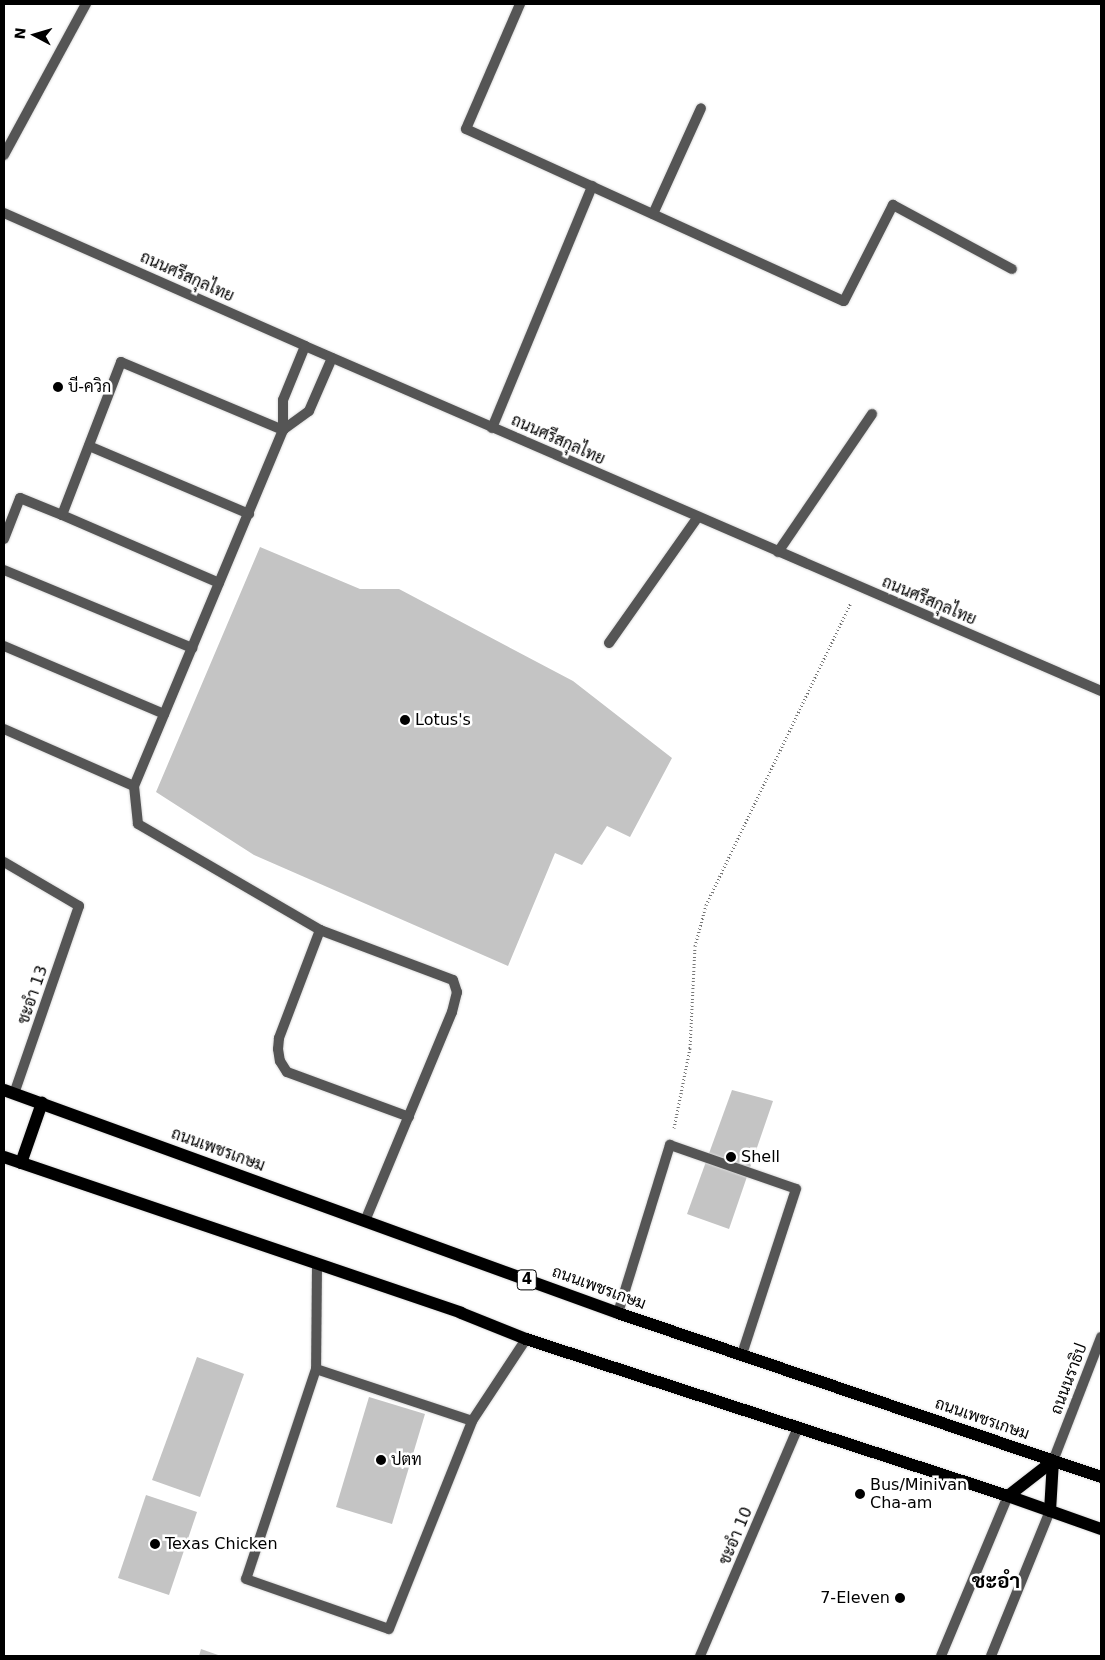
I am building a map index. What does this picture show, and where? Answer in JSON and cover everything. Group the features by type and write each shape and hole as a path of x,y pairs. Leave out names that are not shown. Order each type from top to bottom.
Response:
{"main road":[{"name":"ถนนเพชรเกษม","path":"9,1092 618,1313 1101,1477"},
{"path":"21,1163 42,1103"},
{"path":"4,1157 461,1313 526,1339 1008,1496 1101,1530"},
{"path":"1008,1496 1053,1461"},
{"path":"1050,1511 1053,1461"}],"street":[{"path":"4,155 86,4"},
{"path":"520,4 466,129 844,301 894,204 1012,269"},
{"path":"653,214 701,108"},
{"path":"492,428 592,186"},
{"name":"ถนนศรีสกุลไทย","path":"4,213 492,428 1101,691"},
{"path":"305,346 283,400 283,430 134,786 138,824 320,930 453,980 457,992 452,1012 365,1221"},
{"path":"283,430 309,411 332,358"},
{"path":"62,516 121,362 283,430"},
{"path":"778,552 872,414"},
{"path":"89,446 249,514"},
{"path":"4,539 20,498 219,583"},
{"path":"610,643 698,517"},
{"path":"4,570 192,648"},
{"path":"4,646 164,714"},
{"path":"4,729 134,786"},
{"name":"ชะอำ 13","path":"4,862 79,906 9,1092"},
{"path":"320,930 279,1038 280,1061 287,1072 408,1117"},
{"path":"618,1313 670,1144 796,1188 742,1354"},
{"path":"317,1264 316,1369 246,1579 388,1629 472,1421 526,1339"},
{"name":"ถนนนราธิป","path":"1053,1461 1101,1337"},
{"path":"316,1369 472,1421"},
{"name":"ชะอำ 10","path":"700,1656 798,1427"},
{"path":"942,1656 1008,1496"},
{"path":"991,1656 1050,1511"}],"path":[{"path":"670,1144 690,1048 695,946 704,912 721,871 859,587"}],"building":[{"name":"Lotus's","path":"260,547 360,589 399,589 573,681 672,758 630,837 607,826 582,865 555,853 508,966 254,855 156,792"},
{"name":"Shell","path":"732,1090 773,1101 729,1229 687,1214"},
{"path":"197,1357 244,1374 200,1497 152,1480"},
{"name":"ปตท","path":"369,1397 425,1414 392,1524 336,1507"},
{"path":"146,1495 197,1512 169,1595 118,1578"},
{"path":"201,1649 221,1656 199,1656"}],"place":[{"name":"บี-ควิก","path":"58,387"},
{"name":"Lotus's","path":"405,720"},
{"name":"Shell","path":"731,1157"},
{"name":"ปตท","path":"381,1460"},
{"name":"Bus/Minivan Cha-am","path":"860,1494"},
{"name":"Texas Chicken","path":"155,1544"},
{"name":"7-Eleven","path":"900,1598"}],"district":[{"name":"ชะอำ","path":"996,1581"}]}
